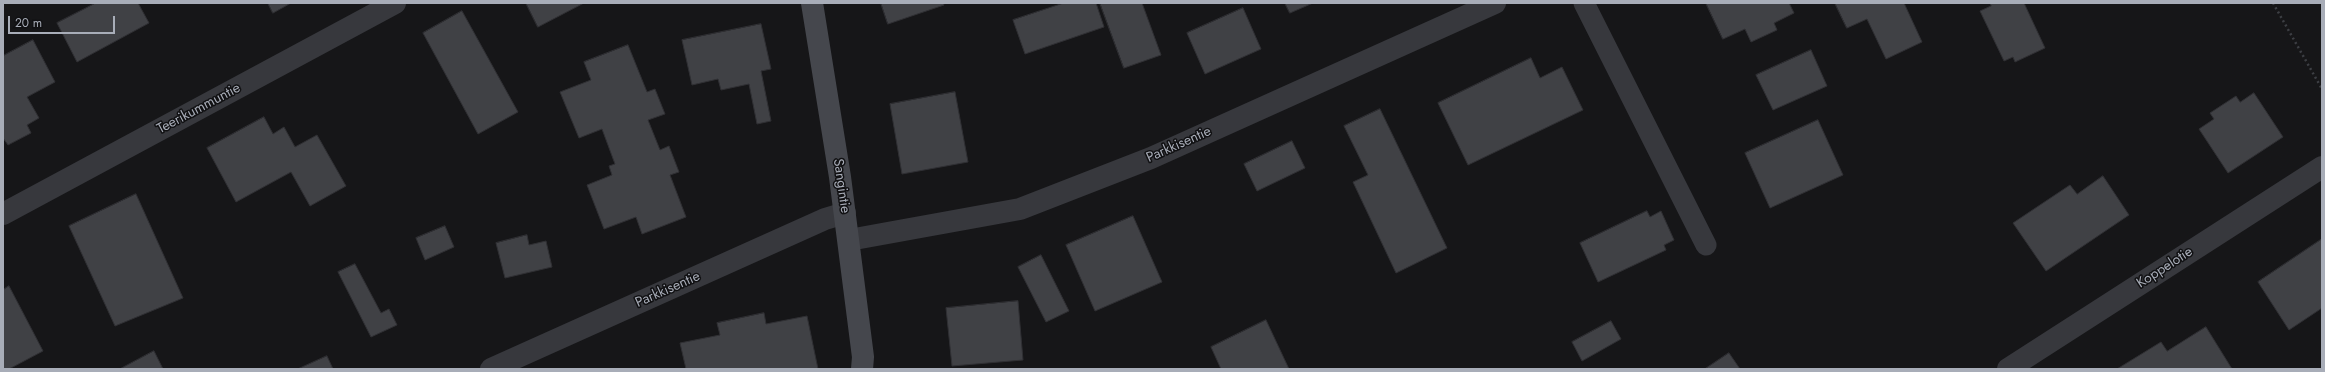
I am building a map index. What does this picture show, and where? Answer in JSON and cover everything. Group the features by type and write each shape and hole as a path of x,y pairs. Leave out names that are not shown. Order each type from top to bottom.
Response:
{"street":[{"name":"Teerikummuntie","path":"3,214 395,3"},
{"name":"Sangintie","path":"812,3 845,214 863,357 862,369"},
{"name":"Parkkisentie","path":"848,240 1020,209 1151,158 1495,3"},
{"name":"Koppelotie","path":"2008,369 2322,167"},
{"name":"Parkkisentie","path":"491,369 825,219 845,214"}],"lane":[{"path":"1584,3 1706,245"}],"path":[{"path":"2272,3 2322,89"}],"building":[{"path":"96,3 138,3 149,23 77,62 57,23"},
{"path":"268,3 291,3 273,13"},
{"path":"526,3 584,3 538,27"},
{"path":"881,3 943,3 944,5 888,24"},
{"path":"1064,3 1096,3 1104,27 1025,54 1013,20"},
{"path":"1100,3 1142,3 1161,55 1124,68"},
{"path":"1285,3 1313,3 1290,13"},
{"path":"1706,3 1789,3 1794,13 1774,23 1777,30 1751,42 1745,29 1723,39"},
{"path":"1835,3 1904,3 1922,42 1886,59 1867,19 1847,28"},
{"path":"1990,3 2024,3 2045,48 2015,62 2013,57 2004,61 1980,11 1991,6"},
{"path":"1243,8 1261,49 1205,74 1187,33"},
{"path":"462,11 518,112 478,134 423,33"},
{"path":"761,24 771,69 761,71 771,121 757,124 749,84 721,90 718,79 692,85 682,40"},
{"path":"33,40 55,82 27,97 39,118 27,125 31,133 8,145 3,138 3,56"},
{"path":"628,45 647,92 655,89 665,114 648,120 660,150 669,146 679,172 670,175 686,217 642,234 636,217 604,229 587,185 612,175 609,166 615,164 602,129 579,138 560,92 591,80 584,62"},
{"path":"1811,50 1827,86 1773,110 1756,75"},
{"path":"1531,58 1540,78 1562,67 1583,110 1468,165 1438,103"},
{"path":"955,92 968,162 902,174 890,104"},
{"path":"2254,93 2283,137 2228,173 2199,129 2214,119 2210,113 2236,96 2240,102"},
{"path":"1380,109 1447,248 1396,273 1353,182 1368,175 1344,126"},
{"path":"264,117 273,134 284,127 295,147 317,135 346,186 310,206 291,172 236,202 207,148"},
{"path":"1818,120 1843,175 1770,208 1745,153"},
{"path":"1292,141 1305,168 1257,191 1244,164"},
{"path":"2103,176 2129,215 2046,271 2013,223 2070,185 2077,194"},
{"path":"136,194 183,298 115,326 69,226"},
{"path":"1647,211 1650,217 1661,211 1674,240 1664,245 1666,250 1598,282 1580,243"},
{"path":"1133,216 1162,282 1095,311 1066,245"},
{"path":"445,226 454,247 425,260 416,238"},
{"path":"527,235 529,245 546,241 552,267 505,278 496,243"},
{"path":"2322,239 2322,308 2289,330 2258,282"},
{"path":"1041,255 1069,311 1046,322 1018,267"},
{"path":"355,264 381,313 389,309 397,325 371,337 338,272"},
{"path":"9,286 43,351 9,369 3,369 3,290"},
{"path":"1018,301 1023,360 952,366 946,308"},
{"path":"764,313 766,324 807,316 818,369 686,369 680,343 720,335 717,323"},
{"path":"1266,320 1289,369 1221,369 1211,347"},
{"path":"1611,321 1621,339 1582,361 1572,342"},
{"path":"2206,327 2232,369 2117,369 2161,342 2167,351"},
{"path":"154,351 163,369 120,369"},
{"path":"1729,353 1740,369 1705,369"},
{"path":"327,356 333,369 298,369"}]}
